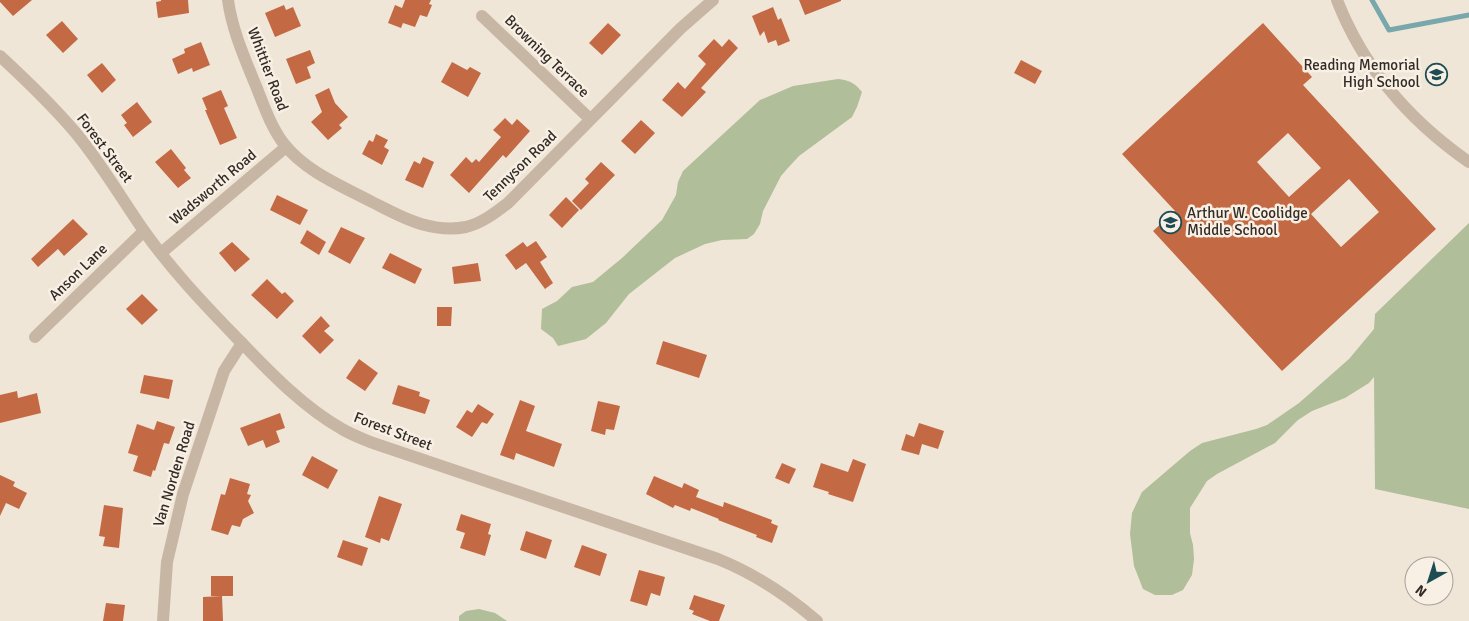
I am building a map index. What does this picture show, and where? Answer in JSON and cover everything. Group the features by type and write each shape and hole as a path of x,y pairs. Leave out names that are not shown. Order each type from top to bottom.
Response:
{"street":[{"name":"Whittier Road","path":"228,0 236,34 250,72 270,121 286,147"},
{"name":"Tennyson Road","path":"286,147 316,172 405,218 436,228 456,228 477,223 488,218 508,203 681,28 714,0"},
{"path":"1337,0 1352,35 1374,71 1386,86 1413,116 1447,146 1469,162"},
{"name":"Browning Terrace","path":"482,16 590,119"},
{"name":"Forest Street","path":"0,56 75,131 100,164 160,253 202,302 242,343 308,405 342,429 395,451 673,542 718,559 750,573 773,587 793,600 817,621"},
{"name":"Wadsworth Road","path":"160,253 286,147"},
{"name":"Anson Lane","path":"35,337 144,231"},
{"name":"Van Norden Road","path":"163,621 167,562 183,494 224,371 242,343"}],"green space":[{"path":"838,79 852,82 862,92 852,117 799,156 781,176 763,211 760,224 754,234 747,239 722,240 705,244 675,258 629,294 606,323 586,339 558,346 553,338 541,329 542,309 557,301 572,287 593,282 622,258 662,220 676,195 678,182 683,171 760,100 793,86"},
{"path":"1469,223 1469,509 1375,489 1374,377 1369,383 1345,398 1312,411 1298,420 1275,443 1207,481 1190,508 1190,533 1194,559 1192,575 1183,590 1172,595 1155,595 1143,589 1134,566 1130,534 1132,513 1142,492 1202,443 1267,425 1299,403 1349,359 1374,329 1375,314"},
{"path":"479,609 495,613 507,621 459,621 459,616 466,611"}],"building":[{"path":"0,0 32,0 13,16"},
{"path":"161,0 188,0 189,13 158,18 156,2"},
{"path":"405,0 431,0 429,4 432,5 427,17 420,15 415,27 403,23 401,28 388,23 395,5 402,8"},
{"path":"799,0 841,0 841,1 805,15"},
{"path":"284,5 286,10 293,7 301,26 275,37 265,13"},
{"path":"773,7 778,20 781,18 790,41 778,46 776,40 768,43 764,31 760,36 752,16"},
{"path":"62,21 78,39 63,53 46,35"},
{"path":"608,23 621,35 602,55 589,43"},
{"path":"1263,23 1312,77 1303,85 1436,229 1282,371 1153,231 1175,211 1122,154","holes":["1288,133 1321,168 1289,197 1257,162","1349,179 1379,212 1341,247 1311,214"]},
{"path":"714,39 722,47 729,39 738,48 701,88 706,92 682,117 662,100 678,82 685,89 706,64 698,56"},
{"path":"201,42 210,65 193,72 192,68 178,74 172,59 185,53 184,49"},
{"path":"310,50 315,63 307,67 311,78 296,84 286,59"},
{"path":"1021,60 1042,71 1035,84 1014,73"},
{"path":"452,62 467,70 470,67 481,73 468,97 441,82"},
{"path":"102,63 116,80 102,93 87,75"},
{"path":"329,88 335,103 348,117 339,125 342,128 328,140 311,122 322,112 315,95"},
{"path":"221,90 228,106 224,108 237,138 220,145 202,98"},
{"path":"137,102 152,122 133,137 124,125 127,123 121,115"},
{"path":"505,118 512,125 517,119 530,131 506,158 503,155 469,193 450,175 466,157 472,163 476,159 479,162 501,137 493,130"},
{"path":"641,120 655,133 635,154 621,141"},
{"path":"376,134 388,140 384,147 389,150 382,165 362,154 369,140 373,142"},
{"path":"171,149 186,168 184,170 191,178 178,188 155,162"},
{"path":"423,157 434,162 423,188 405,180 414,161 420,164"},
{"path":"601,162 615,175 581,210 572,201 589,183 585,179"},
{"path":"277,195 308,210 300,225 270,210"},
{"path":"566,197 579,210 562,228 549,215"},
{"path":"73,219 88,234 64,256 58,249 38,267 31,259"},
{"path":"341,227 365,238 350,264 328,252"},
{"path":"307,230 326,242 319,255 300,243"},
{"path":"536,241 547,257 540,262 553,283 545,289 526,263 516,270 505,255 523,242 527,247"},
{"path":"232,242 250,259 235,272 219,253"},
{"path":"390,253 422,269 415,284 382,268"},
{"path":"478,263 481,281 454,284 452,267"},
{"path":"267,279 282,294 285,292 294,301 277,319 251,295"},
{"path":"142,294 158,310 142,325 126,309"},
{"path":"437,307 452,307 451,326 437,326"},
{"path":"321,316 330,326 324,331 334,340 320,354 302,336"},
{"path":"663,341 707,355 699,378 656,364"},
{"path":"359,359 378,373 365,391 346,378"},
{"path":"144,375 173,380 169,399 140,393"},
{"path":"398,385 420,392 419,396 430,400 425,414 392,404"},
{"path":"17,391 18,398 37,393 41,413 0,423 0,395"},
{"path":"520,400 535,406 526,431 562,444 554,467 516,453 514,460 500,455"},
{"path":"598,401 620,406 614,430 606,429 605,435 591,431"},
{"path":"478,404 494,414 487,424 482,422 472,437 456,427 467,410 472,413"},
{"path":"280,413 285,428 276,431 280,442 266,448 263,440 248,446 240,428"},
{"path":"157,421 175,427 169,444 164,443 155,471 153,470 151,477 133,471 138,456 128,453 137,424 154,430"},
{"path":"919,423 944,431 938,449 922,444 919,455 901,450 906,434 914,437"},
{"path":"312,456 338,470 328,489 302,475"},
{"path":"853,459 866,464 853,502 813,487 821,463 848,472"},
{"path":"782,463 796,469 789,484 775,478"},
{"path":"0,475 15,482 13,486 27,493 19,509 6,503 0,516"},
{"path":"654,476 682,488 684,483 699,490 696,497 723,507 724,502 772,520 771,523 778,526 772,543 691,508 690,511 675,505 673,508 646,494"},
{"path":"230,478 250,484 247,494 251,495 248,501 254,513 243,519 240,527 232,525 228,535 211,530 221,494 225,495"},
{"path":"379,496 402,504 389,541 381,538 380,543 365,537"},
{"path":"104,505 123,508 119,548 103,546 105,537 99,536"},
{"path":"461,514 491,524 488,534 491,535 485,556 460,548 465,533 456,530"},
{"path":"526,531 552,540 546,559 520,550"},
{"path":"343,540 368,548 362,566 337,557"},
{"path":"582,545 607,554 600,576 574,567"},
{"path":"639,570 665,577 660,596 651,593 647,606 630,601"},
{"path":"211,576 233,576 233,596 211,596"},
{"path":"694,595 725,605 719,621 710,621 692,614 694,611 689,609"},
{"path":"222,596 223,621 203,621 203,597"},
{"path":"106,603 125,605 123,621 103,621"}],"waterway":[{"path":"1372,0 1389,30 1469,15"}],"place":[{"name":"Reading Memorial High School","path":"1436,74"},
{"name":"Arthur W. Coolidge Middle School","path":"1171,222"}]}
